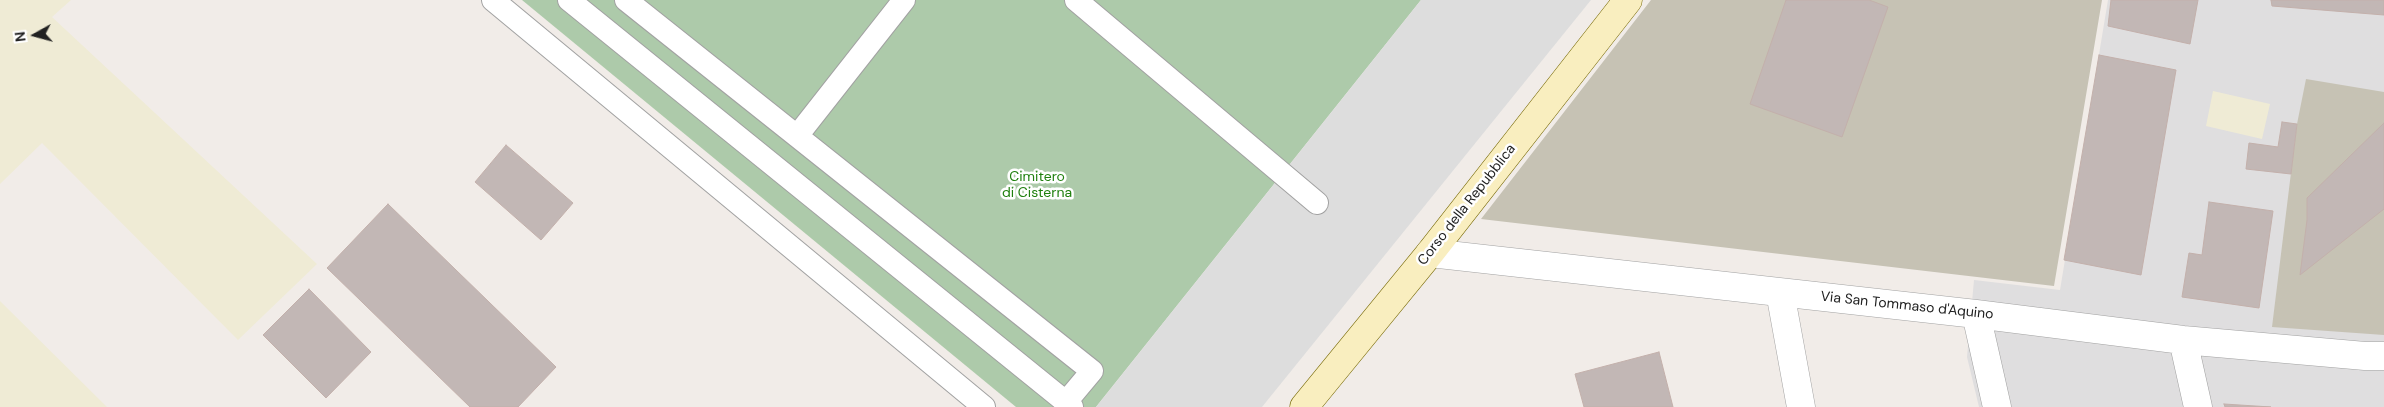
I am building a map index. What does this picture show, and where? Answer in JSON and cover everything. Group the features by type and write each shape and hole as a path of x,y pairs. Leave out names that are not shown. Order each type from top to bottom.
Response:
{"street":[{"name":"Corso della Repubblica","path":"1304,407 1430,253 1628,0"},
{"name":"Via San Tommaso d'Aquino","path":"1430,253 1976,314 2183,340 2365,356 2384,356"},
{"path":"1780,292 1800,407"},
{"path":"1976,314 1997,407"},
{"path":"2183,340 2198,407"}],"lane":[{"path":"493,0 984,407"},
{"path":"572,1 1069,404 1092,371 626,0"},
{"path":"797,136 904,0"},
{"path":"1076,0 1317,203"}],"shaded area":[{"path":"0,0 71,0 52,17 317,264 238,340 42,143 0,184"},
{"path":"1421,0 1591,0 1262,407 1096,407"},
{"path":"1651,0 2102,0 2054,286 1481,219"},
{"path":"2108,0 2384,0 2384,407 1979,407 1967,357 1974,280 2060,290"},
{"path":"2306,79 2384,92 2384,335 2272,327 2297,124"},
{"path":"2213,91 2270,104 2262,139 2206,126"},
{"path":"0,301 107,407 0,407"}],"green space":[{"name":"Cimitero di Cisterna","path":"522,0 1421,0 1096,407 1016,407"}],"building":[{"path":"1786,0 1869,0 1888,7 1842,137 1750,104"},
{"path":"2111,0 2198,0 2190,44 2108,26"},
{"path":"2271,0 2384,0 2384,15 2272,6"},
{"path":"2099,55 2176,70 2141,275 2064,260"},
{"path":"2282,122 2297,124 2291,174 2246,169 2249,143 2278,147"},
{"path":"2384,123 2384,209 2300,275 2307,220 2307,198"},
{"path":"506,145 573,203 541,240 475,182"},
{"path":"2209,202 2273,211 2259,308 2182,297 2189,253 2202,255"},
{"path":"388,204 556,367 518,407 470,407 327,268"},
{"path":"309,289 371,352 326,398 263,335"},
{"path":"1659,352 1673,407 1584,407 1575,374"},
{"path":"2224,404 2271,407 2225,407"}]}
